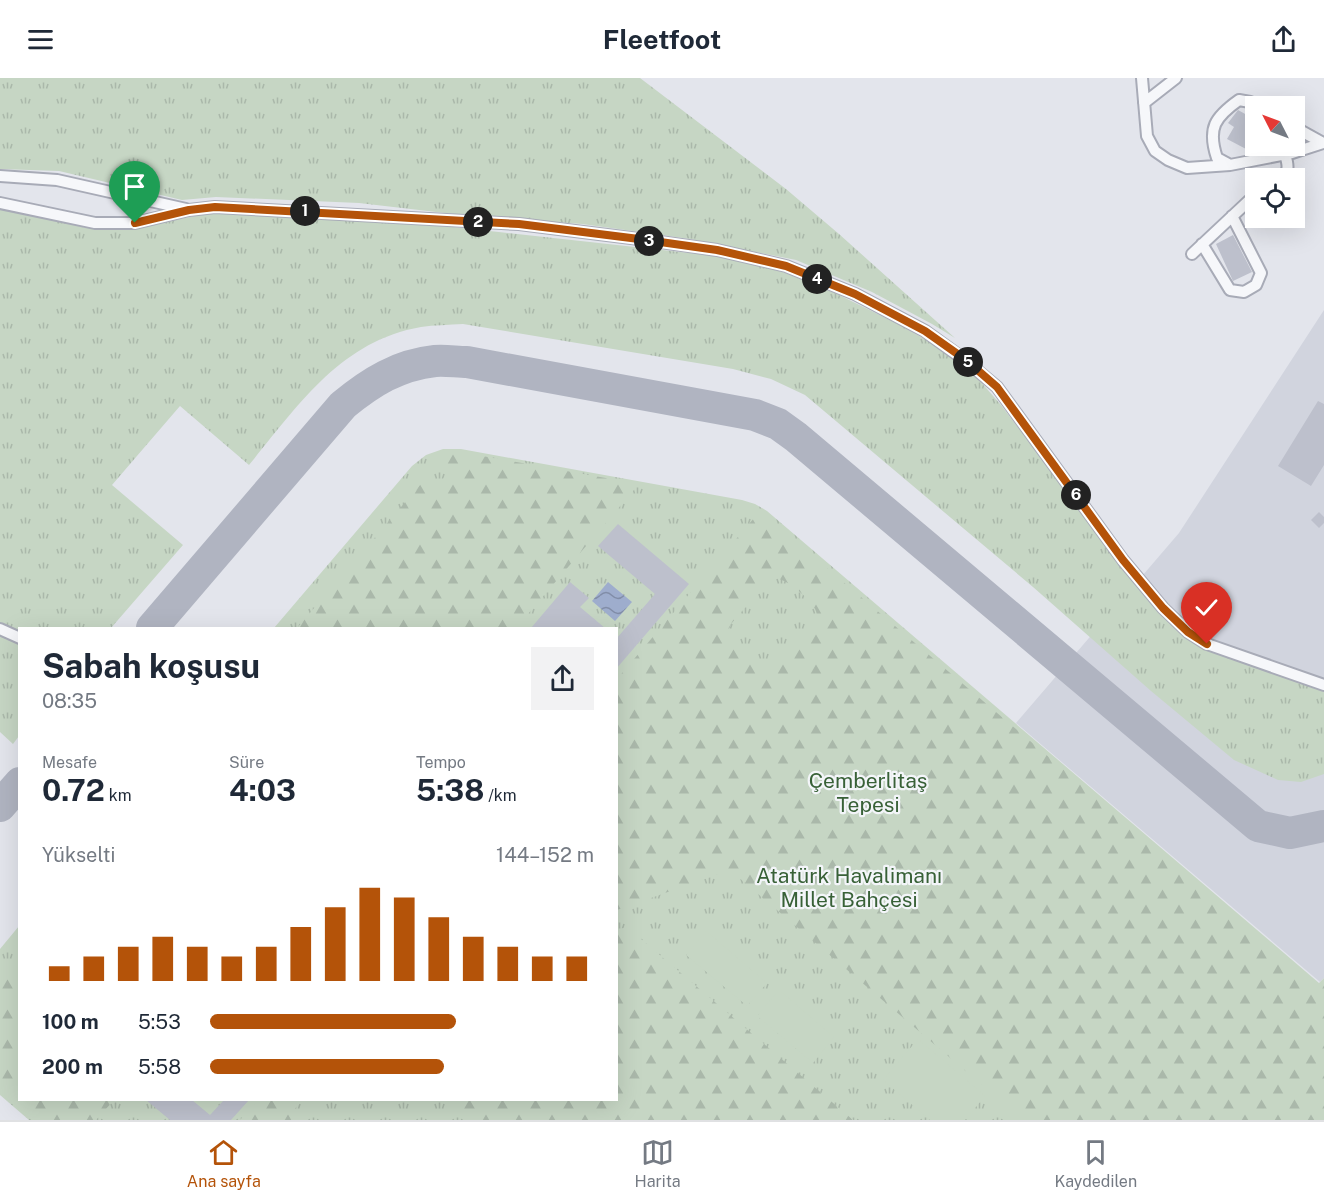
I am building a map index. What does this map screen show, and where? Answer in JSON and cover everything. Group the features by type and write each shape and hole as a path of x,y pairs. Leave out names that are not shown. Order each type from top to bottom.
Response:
{"street":[{"path":"1142,78 1147,136 1155,151 1168,160 1187,168 1230,165 1276,156"},
{"path":"1144,103 1176,78"},
{"path":"1230,165 1217,158 1211,141 1215,125 1225,111 1239,100 1245,101"},
{"path":"1305,133 1323,143 1305,148"},
{"path":"0,176 57,180 189,210"},
{"path":"0,204 94,223 135,223 189,210 215,207 507,224 717,250 786,266 855,294 925,331 966,360 997,387 1123,560 1163,608 1188,632 1207,644 1324,685"},
{"path":"1192,254 1245,204"},
{"path":"1202,244 1230,290 1244,292 1256,285 1261,273 1232,216"},
{"path":"0,629 18,637"}],"shaded area":[{"path":"1324,310 1324,978 1320,982 1016,723 1179,533"}],"green space":[{"path":"0,78 640,78 786,189 955,338 872,292 796,260 690,239 582,224 462,215 359,203 216,197 182,200 59,171 0,169"},
{"path":"0,208 87,228 133,229 225,212 453,227 717,256 783,272 835,293 939,347 973,373 1001,405 1142,591 1172,626 1197,644 1222,656 1324,690 1324,774 1301,782 1278,780 1234,760 805,395 771,379 733,369 463,324 421,327 392,335 367,346 344,362 303,400 249,465 180,406 112,485 183,545 112,627 18,627 18,633 0,624"},
{"name":"Atatürk Havalimanı Millet Bahçesi","path":"443,449 461,449 742,500 767,511 1319,983 1324,978 1324,1120 29,1120 0,1095 0,949 18,927 18,1101 618,1101 618,627 275,627 412,466 426,455"},
{"path":"448,452 460,452 639,484 517,627 298,627 426,478 433,484 440,483 449,471 440,461"},
{"name":"Çemberlitaş Tepesi","path":"760,511 1320,988 1324,984 1324,1120 1023,1120 730,870 618,910 618,678","holes":["776,578 794,587 806,598 817,614 813,623 778,664 765,669 751,660 728,638 731,624 766,583"]},
{"path":"0,632 18,641 18,737 13,744 0,732"},
{"path":"627,927 853,1120 465,1120 442,1101 618,1101 618,930"},
{"path":"706,931 767,983 747,1006 686,955"},
{"path":"18,955 18,1099 0,1084 0,977"},
{"path":"779,990 834,1037 813,1063 757,1016"},
{"path":"918,1039 985,1096 965,1120 930,1120 883,1080"},
{"path":"20,1101 113,1101 96,1120 43,1120"},
{"path":"257,1101 302,1101 289,1115 295,1120 240,1120"}],"water":[{"path":"608,582 632,602 615,621 592,601"}],"building":[{"path":"1238,110 1245,114 1245,148 1227,139 1234,127 1228,123"},
{"path":"1233,235 1252,272 1233,281 1216,244"},
{"path":"1318,401 1324,404 1324,465 1311,486 1278,466"},
{"path":"1319,512 1324,517 1324,523 1319,528 1311,520"},
{"path":"618,524 689,584 618,667 618,637 655,594 598,546"},
{"path":"570,582 589,598 580,607 604,627 532,627"},
{"path":"147,1101 193,1101 210,1115 223,1101 248,1101 231,1120 170,1120"}],"taxiway":[{"path":"153,627 343,405 375,382 409,366 435,361 467,362 755,415 778,424 1258,826 1290,833 1324,826"},
{"path":"0,806 18,785"}],"route":[{"path":"135,223 189,210 215,207 519,224 717,250 786,266 855,294 925,331 966,360 997,387 1123,560 1163,608 1188,632 1207,644"}]}
